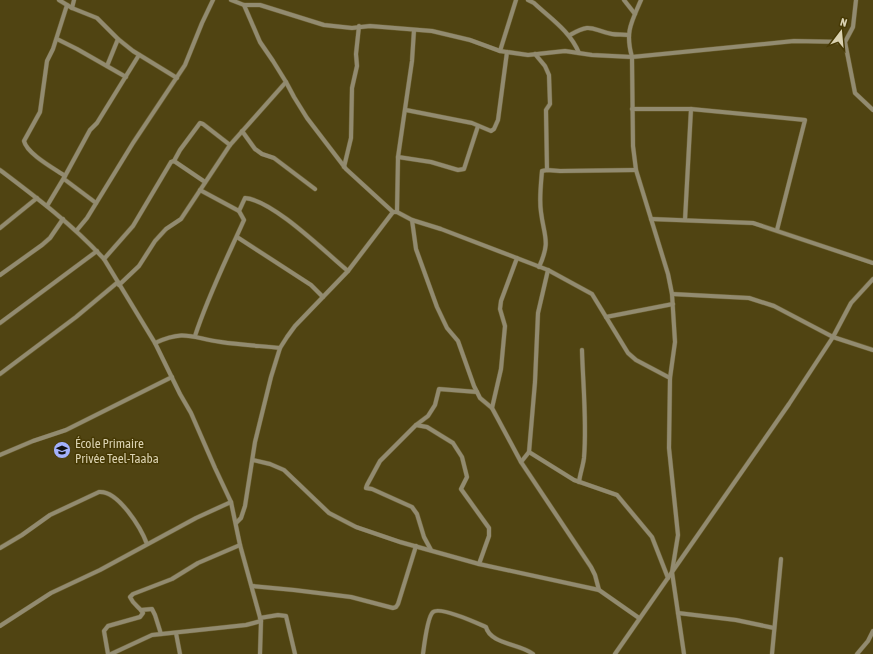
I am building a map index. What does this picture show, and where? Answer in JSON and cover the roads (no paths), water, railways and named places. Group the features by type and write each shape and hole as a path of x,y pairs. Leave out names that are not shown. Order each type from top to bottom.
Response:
{"street":[{"path":"59,0 72,8 97,18 118,39 139,55 177,78"},
{"path":"72,8 74,0"},
{"path":"76,230 87,218 185,65 213,0"},
{"path":"231,0 244,5 260,5 324,25 352,28 359,26 370,26 446,33 507,52 534,54 565,51 632,57 794,41 844,42"},
{"path":"500,50 516,0"},
{"path":"528,0 534,3 570,36 579,53"},
{"path":"624,0 635,14"},
{"path":"640,0 628,35 628,43 632,57 633,146 636,170 668,274 672,294 675,342 670,378 669,448 678,532 678,542 672,572 684,654"},
{"path":"856,0 852,31 844,42 855,93 873,110"},
{"path":"67,5 57,39 47,61 40,112 24,141 25,145 39,159 96,202"},
{"path":"244,5 260,42 274,61 307,118 344,167 395,212 412,220 441,228 548,270 592,294 628,353 636,360 670,378"},
{"path":"344,167 351,138 352,88 357,66 356,54 359,26"},
{"path":"570,36 579,30 588,27 611,34 628,35"},
{"path":"236,524 241,518 245,506 255,442 271,377 280,348 295,326 348,271 395,212 398,157 406,110 414,30"},
{"path":"57,39 126,77"},
{"path":"107,66 118,39"},
{"path":"406,110 478,126 491,131 494,129 498,120 507,52"},
{"path":"534,54 545,66 549,75 550,104 546,110 547,170"},
{"path":"47,206 90,130 97,123 139,55"},
{"path":"0,374 119,284 139,266 154,241 166,229 181,219 230,146 286,82"},
{"path":"632,109 691,109 806,120 777,230"},
{"path":"685,220 691,109"},
{"path":"104,259 133,226 169,164 174,161 180,150 200,123 230,146"},
{"path":"398,157 431,162 462,170 478,126"},
{"path":"242,131 255,149 262,154 274,158 315,189"},
{"path":"174,161 205,182"},
{"path":"0,170 63,219 97,251 104,259 155,343 191,413 214,468 232,502 245,568 252,586 261,619 260,654"},
{"path":"540,267 546,244 546,234 541,212 542,171 636,170"},
{"path":"195,336 244,220 243,215 239,210 200,190"},
{"path":"0,228 37,198"},
{"path":"239,210 245,198 257,200 303,231 348,271"},
{"path":"0,275 50,238 63,219"},
{"path":"651,219 753,223 873,263"},
{"path":"412,220 416,249 437,307 447,328 458,341 480,398 492,408 521,462 591,567 599,590"},
{"path":"237,237 311,285 323,297"},
{"path":"0,323 97,251"},
{"path":"492,408 501,369 506,326 500,309 501,301 517,258"},
{"path":"521,462 529,452 535,382 538,313 548,270"},
{"path":"615,654 784,410 833,337 851,303 873,279"},
{"path":"672,294 749,298 774,306 833,337 873,350"},
{"path":"606,317 673,304"},
{"path":"155,343 176,335 195,336 221,342 280,348"},
{"path":"578,482 584,458 585,392 582,350"},
{"path":"0,455 33,441 66,430 172,378"},
{"path":"430,550 424,537 418,514 412,507 366,488 366,485 380,462 395,445 433,410 439,389 477,392"},
{"path":"416,425 427,427 453,443 462,457 467,476 461,489 489,528 489,536 479,564"},
{"path":"529,452 578,482 617,495 652,537 668,578"},
{"path":"253,460 270,464 284,470 329,513 356,527 479,564 599,590 639,618"},
{"path":"0,548 22,535 50,515 99,492 115,497 128,512 143,534 147,544"},
{"path":"0,626 51,593 100,570 196,518 232,502"},
{"path":"161,634 152,609 142,610 133,604 130,597 133,594 172,579 198,563 240,545"},
{"path":"252,586 352,597 393,608 398,604 416,546"},
{"path":"772,654 781,559"},
{"path":"142,610 143,613 140,617 108,626 104,631 110,654 145,638 161,634 246,624 278,615 286,616 295,654"},
{"path":"423,654 428,618 433,612 439,610 486,626 487,631 492,636 528,650 533,654"},
{"path":"678,612 736,620 774,628"},
{"path":"857,654 868,641 873,631"},
{"path":"176,633 180,654"}],"place":[{"name":"École Primaire Privée Teel-Taaba","path":"62,450"}]}
